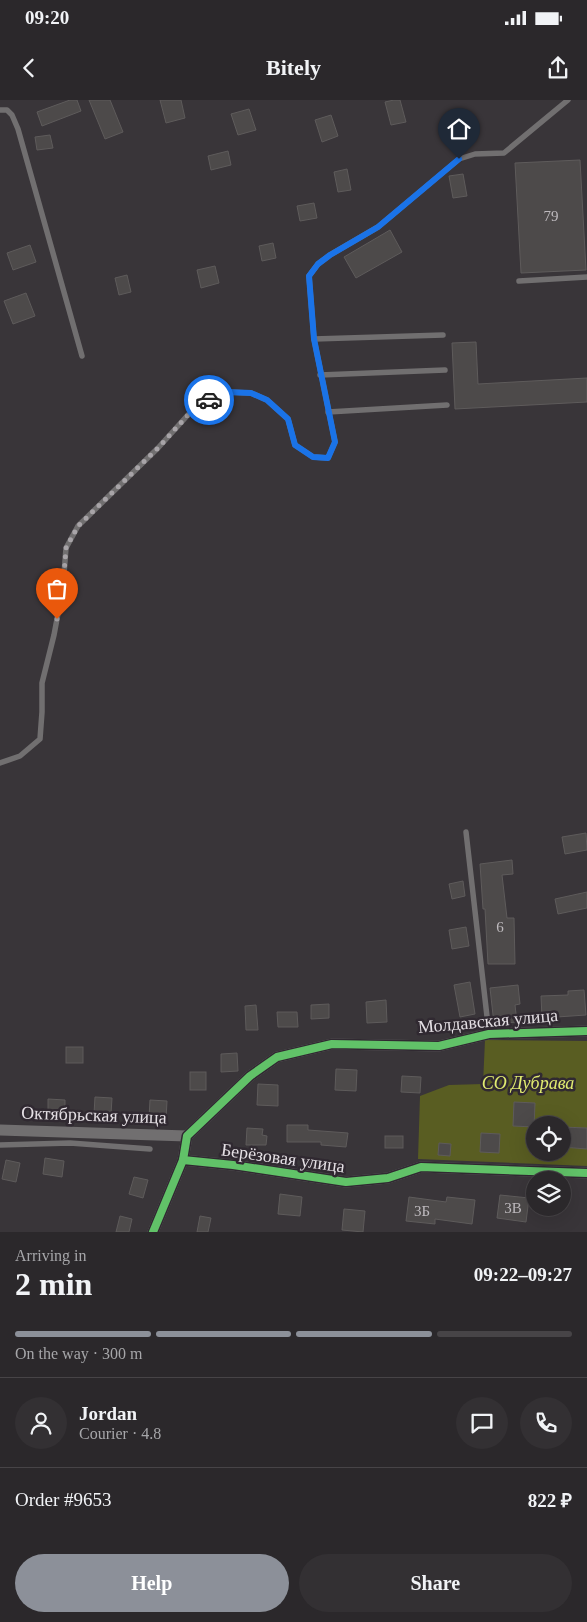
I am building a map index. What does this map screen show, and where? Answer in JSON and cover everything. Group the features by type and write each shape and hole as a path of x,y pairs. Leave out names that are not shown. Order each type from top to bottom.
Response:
{"street":[{"name":"Молдавская улица","path":"250,1076 277,1057 332,1044 439,1046 489,1034 587,1031"},
{"name":"Октябрьская улица","path":"153,1232 183,1160 187,1136 250,1076"},
{"name":"Октябрьская улица","path":"0,1130 187,1136"},
{"name":"Берёзовая улица","path":"183,1160 233,1165 346,1182 388,1178 421,1167 587,1173"}],"lane":[{"path":"0,763 20,756 40,739 42,683 63,587 66,548 78,526 158,448 196,406 226,392 251,393 267,400 288,419 295,445 313,457 328,458 335,442 314,339 309,276 318,264 378,227 459,159 475,154 504,154 568,100"},
{"path":"0,110 7,110 18,129 82,356"},
{"path":"519,281 587,277"},
{"path":"314,339 443,335"},
{"path":"320,375 445,370"},
{"path":"328,412 447,405"},
{"path":"466,832 489,1034"},
{"path":"0,1145 70,1144 150,1150"}],"green space":[{"name":"СО Дубрава","path":"485,1040 587,1041 587,1166 418,1159 420,1096 449,1085 483,1084"}],"building":[{"path":"70,100 77,100 81,111 42,126 37,112"},
{"path":"89,100 110,100 123,132 105,139"},
{"path":"160,100 181,100 185,118 166,123"},
{"path":"400,100 406,122 391,125 385,102"},
{"path":"249,109 256,130 238,135 231,114"},
{"path":"331,115 338,136 322,142 315,120"},
{"path":"50,135 53,148 37,150 35,137"},
{"path":"228,151 231,165 211,170 208,156"},
{"path":"580,160 586,270 521,273 515,163"},
{"path":"347,169 351,190 338,192 334,172"},
{"path":"463,174 467,196 453,198 449,176"},
{"path":"314,203 317,218 300,221 297,206"},
{"path":"390,230 402,252 356,278 344,257"},
{"path":"273,243 276,258 262,261 259,246"},
{"path":"30,245 36,262 13,270 7,253"},
{"path":"215,266 219,283 201,288 197,270"},
{"path":"127,275 131,292 119,295 115,278"},
{"path":"26,293 35,316 13,324 4,301"},
{"path":"476,342 478,384 587,378 587,402 455,409 452,343"},
{"path":"586,833 587,850 565,854 562,837"},
{"path":"512,860 513,874 502,875 507,918 514,918 515,964 488,964 480,864"},
{"path":"463,881 465,896 452,899 449,884"},
{"path":"587,892 587,908 558,914 555,899"},
{"path":"466,927 469,946 452,949 449,930"},
{"path":"470,982 475,1014 460,1017 454,985"},
{"path":"518,985 520,1004 515,1005 517,1022 494,1024 490,988"},
{"path":"584,990 586,1015 542,1018 541,996 568,995 568,991"},
{"path":"386,1000 387,1022 367,1023 366,1002"},
{"path":"329,1004 329,1018 311,1019 311,1005"},
{"path":"256,1005 258,1030 246,1030 245,1006"},
{"path":"277,1012 297,1012 298,1027 278,1027"},
{"path":"66,1047 83,1047 83,1063 66,1063"},
{"path":"237,1053 238,1071 221,1072 221,1054"},
{"path":"336,1069 357,1070 356,1091 335,1090"},
{"path":"190,1072 206,1072 206,1090 190,1090"},
{"path":"402,1076 421,1077 420,1093 401,1092"},
{"path":"258,1084 278,1085 278,1106 257,1105"},
{"path":"95,1097 112,1098 111,1114 94,1114"},
{"path":"48,1099 65,1100 65,1116 48,1115"},
{"path":"150,1100 167,1101 166,1119 149,1118"},
{"path":"514,1102 535,1103 534,1116 526,1116 526,1127 513,1126"},
{"path":"287,1125 308,1125 308,1130 348,1133 346,1147 321,1145 321,1142 287,1142"},
{"path":"571,1127 587,1128 587,1149 571,1148"},
{"path":"247,1128 263,1129 262,1135 267,1136 266,1145 246,1145"},
{"path":"481,1133 500,1134 499,1153 480,1152"},
{"path":"385,1136 403,1136 403,1148 385,1148"},
{"path":"439,1143 451,1144 450,1156 438,1155"},
{"path":"45,1158 64,1161 62,1177 43,1174"},
{"path":"6,1160 20,1163 16,1182 2,1179"},
{"path":"134,1177 148,1180 143,1198 129,1194"},
{"path":"280,1194 302,1197 300,1216 278,1214"},
{"path":"500,1195 526,1198 526,1222 497,1218"},
{"path":"409,1197 446,1202 447,1197 475,1200 472,1224 435,1219 435,1224 406,1221"},
{"path":"344,1209 365,1211 363,1232 342,1230"},
{"path":"120,1216 132,1219 129,1232 116,1232"},
{"path":"200,1216 211,1218 208,1232 197,1232"}],"cycle path":[{"path":"153,1232 183,1160 187,1136 250,1076 277,1057 332,1044 439,1046 489,1034 587,1031"},
{"path":"183,1160 233,1165 346,1182 388,1178 421,1167 587,1173"}],"way so far":[{"path":"57,619 63,587 66,548 78,526 158,448 196,406 209,400"}],"route":[{"path":"209,400 226,392 251,393 267,400 288,419 295,445 313,457 328,458 335,442 314,339 309,276 318,264 378,227 459,159"}]}
